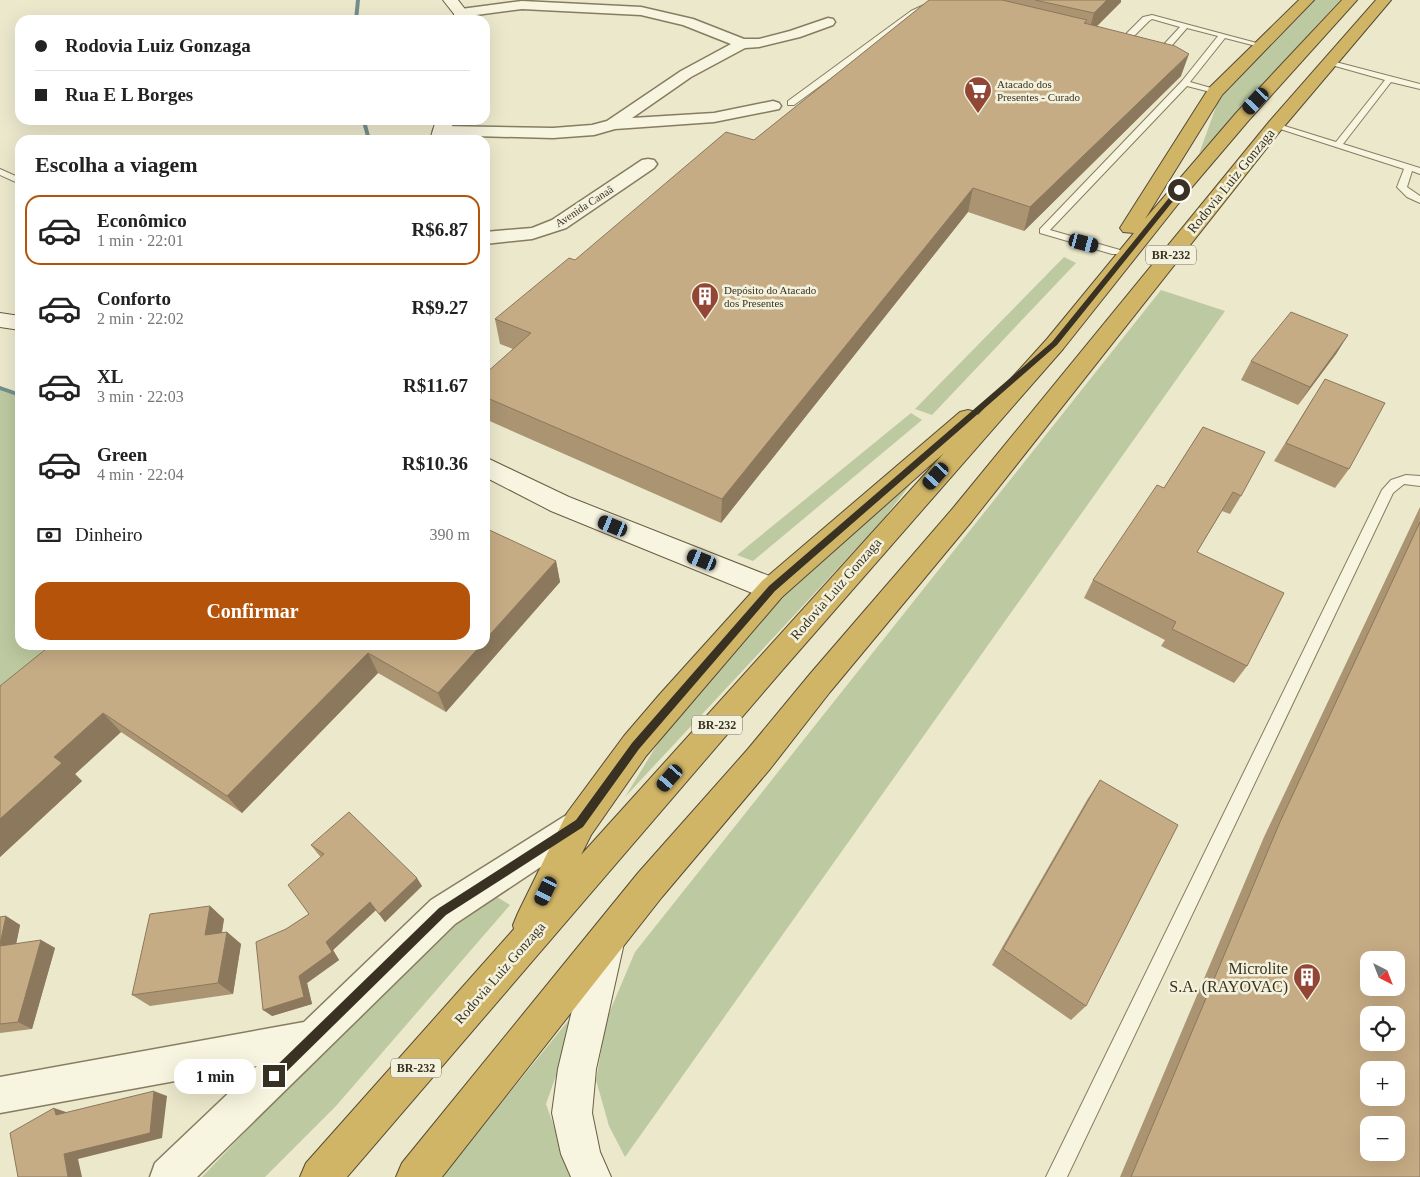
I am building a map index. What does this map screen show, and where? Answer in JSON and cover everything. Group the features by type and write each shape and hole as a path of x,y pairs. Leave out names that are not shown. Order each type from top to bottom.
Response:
{"highway":[{"path":"1110,275 1116,252 1215,92 1306,0"},
{"name":"Rodovia Luiz Gonzaga","path":"320,1177 827,600 1055,344 1179,190 1243,116 1350,0"},
{"name":"Rodovia Luiz Gonzaga","path":"416,1177 650,885 759,759 820,683 963,514 1275,126 1384,0"},
{"path":"513,959 579,824 636,746 772,589 1055,344"}],"main road":[{"path":"450,0 461,15"},
{"path":"0,320 15,323"},
{"path":"490,469 560,504 772,589"},
{"path":"591,1177 581,1154 572,1113 576,1069 606,942"}],"street":[{"path":"472,15 522,5 641,11 688,22 724,35 742,44"},
{"path":"613,124 686,74 742,44 759,43 795,34 828,22"},
{"path":"442,130 553,134 594,130 613,124 719,118 773,106"},
{"name":"Avenida Canaã","path":"490,238 521,235 546,230 559,224 648,164"},
{"path":"170,1177 443,912 579,824"},
{"path":"0,1095 314,1038"}],"lane":[{"path":"791,103 914,13 928,6 940,6"},
{"path":"1108,45 1121,48 1148,18 1186,25 1260,45"},
{"path":"1157,57 1186,25"},
{"path":"1116,252 1044,230 1185,83 1193,66 1223,35"},
{"path":"1331,62 1420,87"},
{"path":"1337,146 1390,78"},
{"path":"1185,83 1215,92"},
{"path":"1275,126 1420,171"},
{"path":"1409,167 1402,187 1410,195 1420,200"},
{"path":"0,172 15,179"},
{"path":"1056,1177 1388,490 1397,481 1404,478 1420,481"}],"green space":[{"path":"1313,0 1340,0 1199,154 1218,101"},
{"path":"1064,257 1076,263 932,415 915,409"},
{"path":"1161,290 1225,311 625,1157 609,1126 596,1080 607,1018 635,952"},
{"path":"0,388 15,393 15,650 53,650 0,691"},
{"path":"911,413 922,420 753,561 737,555"},
{"path":"914,480 880,523 625,797 674,717 780,600"},
{"path":"489,892 510,905 336,1106 265,1177 202,1177 400,970"},
{"path":"581,1005 546,1104 572,1177 441,1177"}],"building":[{"path":"929,0 1002,0 1087,20 1084,23 1175,46 1189,54 1030,207 973,188 722,499 490,399 490,370 531,333 495,319 569,258 575,260 726,132 754,140"},
{"path":"1035,0 1107,0 1094,13"},
{"path":"1291,312 1348,335 1310,387 1251,361"},
{"path":"1325,379 1385,403 1349,469 1286,443"},
{"path":"1203,427 1265,452 1241,496 1233,492 1197,552 1284,593 1247,666 1172,629 1176,622 1093,580 1157,485 1164,488"},
{"name":"Microlite S.A. (RAYOVAC)","path":"1420,522 1420,1177 1131,1177 1280,822"},
{"path":"490,530 556,561 490,634"},
{"path":"45,650 477,650 438,693 368,653 227,796 103,713 54,757 62,763 0,819 0,686"},
{"path":"1100,780 1178,825 1086,1006 1003,949"},
{"path":"349,812 417,878 379,914 370,902 326,942 332,952 299,976 304,997 263,1010 256,942 286,929 309,914 288,885 324,854 311,845"},
{"path":"210,906 205,935 227,932 218,983 132,995 150,914"},
{"path":"6,916 0,944 0,917"},
{"path":"41,940 18,1022 0,1024 0,946"},
{"path":"154,1091 150,1133 64,1154 68,1177 18,1177 10,1133 54,1108 56,1115"}],"waterway":[{"path":"356,15 358,0"},
{"path":"365,125 368,135"},
{"path":"0,388 15,393"}],"place":[{"name":"Atacado dos Presentes - Curado","path":"978,114"},
{"name":"Depósito do Atacado dos Presentes","path":"705,320"},
{"name":"Microlite S.A. (RAYOVAC)","path":"1307,1001"}],"route":[{"path":"274,1076 443,912 463,897 579,824 636,746 671,703 772,589 1055,344 1179,190"}]}
